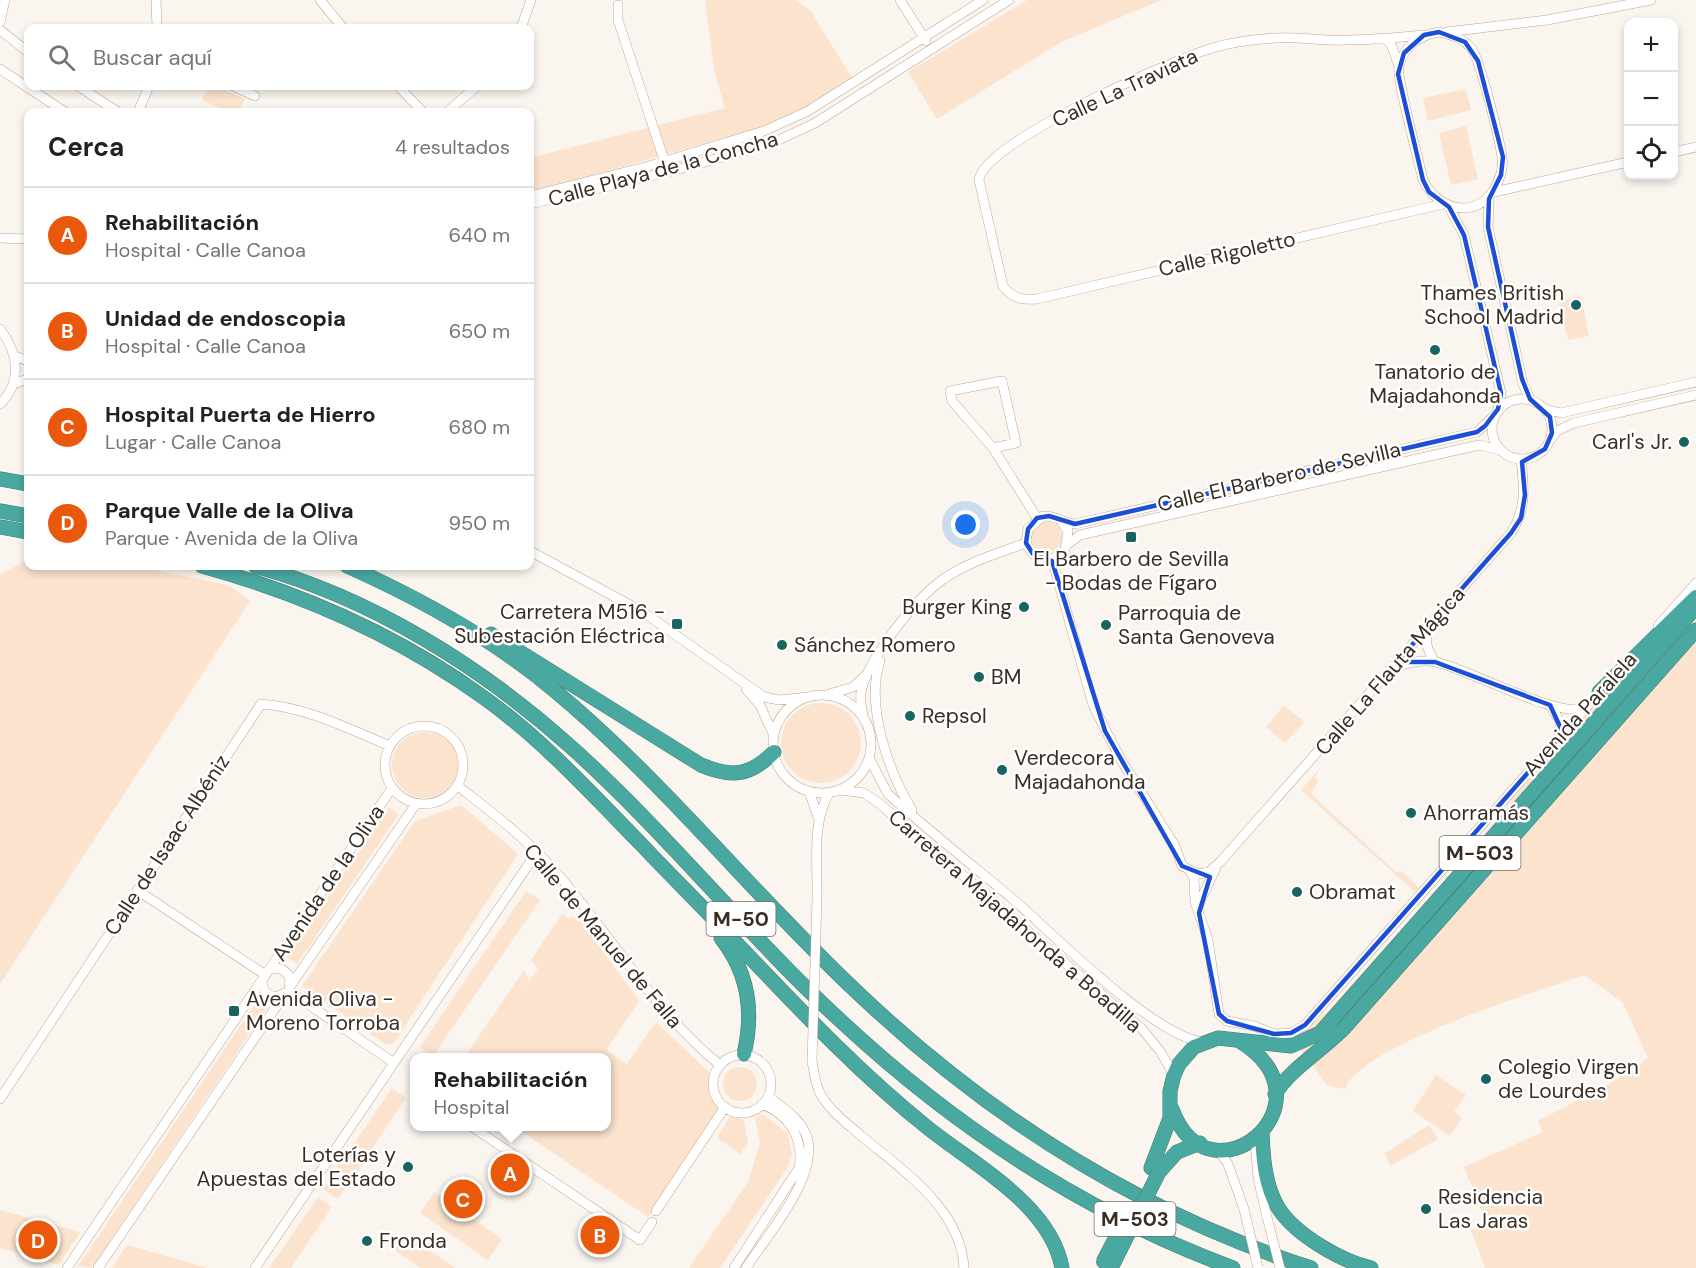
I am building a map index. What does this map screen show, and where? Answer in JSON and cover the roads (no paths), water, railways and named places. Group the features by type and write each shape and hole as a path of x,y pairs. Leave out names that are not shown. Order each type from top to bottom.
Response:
{"highway":[{"path":"0,479 24,483"},
{"path":"0,511 24,515"},
{"path":"0,527 24,531"},
{"path":"217,570 262,582 363,624 446,671 527,731 855,1066 928,1128 1029,1207 1050,1234 1062,1268"},
{"name":"M-50","path":"266,570 321,589 370,611 445,652 495,685 535,716 613,787 840,1020 896,1071 957,1120 1043,1178 1108,1214 1233,1268"},
{"name":"M-50","path":"356,570 402,591 463,625 555,690 632,760 858,993 920,1049 976,1094 1121,1188 1216,1234 1311,1268"},
{"path":"369,570 465,618 701,765 719,772 744,772 760,765 774,752"},
{"path":"1599,693 1696,597"},
{"name":"M-503","path":"1106,1266 1155,1170 1168,1127 1171,1107 1170,1091 1174,1075 1186,1054 1202,1042 1218,1038 1275,1047 1292,1047 1320,1033 1696,607"},
{"name":"M-503","path":"1259,1136 1272,1116 1275,1094 1287,1076 1327,1045 1345,1027 1696,630"},
{"path":"646,850 730,950 742,972 750,1008 750,1029 744,1054"},
{"path":"1237,1040 1262,1061 1271,1075 1275,1094"},
{"path":"1171,1107 1184,1131 1200,1143 1218,1150 1235,1149 1259,1136 1267,1178 1280,1210 1306,1235 1341,1258 1371,1268"},
{"name":"M-503","path":"1155,1170 1177,1152 1200,1143"}],"street":[{"path":"0,22 5,0"},
{"path":"156,0 157,24"},
{"path":"320,0 340,24"},
{"path":"522,24 531,0"},
{"path":"900,0 932,49"},
{"name":"Calle Playa de la Concha","path":"534,195 664,161 764,131 808,111 983,0"},
{"name":"Calle Playa de la Concha","path":"534,203 668,172 770,144 815,123 1010,0"},
{"path":"1439,32 1484,29 1652,0"},
{"path":"618,5 618,20 668,172"},
{"path":"1472,49 1474,37 1484,29"},
{"path":"0,30 24,49"},
{"path":"1439,32 1454,36 1472,49 1478,61 1503,157 1501,175 1491,195 1488,227 1522,384 1530,399 1545,410 1561,413 1696,382"},
{"name":"Calle La Traviata","path":"1012,296 1003,286 979,180 982,169 1011,145 1081,105 1169,64 1216,47 1274,38 1384,38 1439,32"},
{"path":"1424,34 1404,53 1398,74 1422,177 1429,192 1446,205 1464,235 1500,393 1491,434 1500,450 1521,459 1538,454 1557,431 1574,423 1696,395"},
{"path":"1384,38 1391,44 1399,66"},
{"path":"0,69 24,85"},
{"path":"32,90 59,108"},
{"path":"84,90 112,108"},
{"path":"140,108 147,90"},
{"path":"242,90 255,96"},
{"path":"402,90 419,108"},
{"path":"452,108 472,90"},
{"path":"1678,151 1696,147"},
{"path":"1491,195 1520,186 1624,163"},
{"path":"1501,175 1509,184 1520,186"},
{"path":"1421,209 1427,204 1429,192"},
{"name":"Calle Rigoletto","path":"1012,296 1024,300 1036,299 1421,209 1446,205 1469,208 1491,195"},
{"path":"0,238 24,239"},
{"path":"0,328 15,356 13,384 0,404"},
{"path":"15,356 24,359"},
{"path":"13,384 24,380"},
{"path":"993,448 1016,443 1002,381 950,391 952,401 993,448 1037,518"},
{"path":"1496,413 1513,399 1530,399"},
{"path":"1545,410 1552,425 1549,441"},
{"name":"Calle El Barbero de Sevilla","path":"1060,520 1075,524 1477,432 1496,413"},
{"name":"Calle El Barbero de Sevilla","path":"1068,544 1080,536 1468,447 1490,446 1500,450"},
{"name":"Calle La Flauta Mágica","path":"1199,913 1200,901 1217,866 1431,624 1521,518 1525,495 1521,459"},
{"path":"1049,516 1060,520 1068,531 1068,544 1062,554 1052,559 1039,557 1026,543 1028,529 1037,518 1049,516"},
{"path":"864,720 860,703 867,674 915,606 938,583 968,564 1026,543"},
{"path":"534,553 643,612 688,641 736,679 764,697 779,700 843,692 867,674"},
{"path":"1052,559 1093,705 1105,731 1175,846 1182,866 1194,878 1195,902 1199,913"},
{"name":"Avenida Paralela","path":"1199,913 1208,940 1219,1014 1227,1021 1254,1026 1274,1034 1291,1033 1305,1025 1696,583"},
{"path":"1431,624 1426,637 1428,651 1435,662"},
{"path":"886,645 876,673 874,694 892,773 918,819"},
{"path":"1393,667 1413,662 1435,662 1550,705 1573,711 1586,707"},
{"path":"736,679 760,705 774,736 774,752 778,765 786,777 809,791 835,791"},
{"path":"824,695 840,698 854,707 870,732 869,758 863,771 853,782 835,791 824,801 819,823 812,1062 815,1078 828,1105 920,1185 938,1204 958,1239 964,1268"},
{"path":"774,736 785,712 808,697"},
{"name":"Calle de Isaac Albéniz","path":"0,1099 261,705 276,705 323,718 390,746"},
{"path":"1550,705 1561,723 1556,741"},
{"path":"390,746 408,729 433,726 454,739 462,755 463,774 458,786 440,801 416,804 399,795 392,788"},
{"name":"Avenida de la Oliva","path":"67,1268 392,788 385,767 390,746"},
{"name":"Carretera Majadahonda a Boadilla","path":"869,758 888,794 1145,1013 1185,1037 1202,1042"},
{"name":"Calle de Manuel de Falla","path":"458,786 537,852 590,914 660,1008 720,1065"},
{"path":"809,791 819,823"},
{"name":"Carretera Majadahonda a Boadilla","path":"835,791 864,793 903,823 1142,1029 1160,1051 1174,1075"},
{"name":"Avenida de la Oliva","path":"98,1268 416,804"},
{"path":"255,1268 537,852"},
{"path":"1191,873 1209,872 1217,866"},
{"path":"137,890 265,975"},
{"path":"278,968 285,970 290,977 288,990 276,998 268,995 263,989 265,975 278,968"},
{"path":"288,990 394,1063"},
{"path":"744,1054 761,1061 767,1069 771,1087 762,1104 747,1112 728,1108 715,1093 713,1083 720,1065 727,1059 744,1054"},
{"path":"746,1268 801,1184 810,1155 805,1132 800,1123 768,1096"},
{"path":"734,1268 799,1168 801,1154 794,1130 785,1118 762,1104"},
{"path":"658,1211 728,1108"},
{"path":"478,1131 640,1240 651,1222"},
{"path":"484,1131 641,1236"},
{"path":"1259,1136 1258,1178 1280,1268"},
{"path":"1218,1150 1228,1164 1244,1209 1258,1268"}],"place":[{"name":"Thames British School Madrid","path":"1576,305"},
{"name":"Tanatorio de Majadahonda","path":"1435,350"},
{"name":"Carl's Jr.","path":"1684,442"},
{"name":"El Barbero de Sevilla - Bodas de Fígaro","path":"1131,537"},
{"name":"Burger King","path":"1024,607"},
{"name":"Carretera M516 - Subestación Eléctrica","path":"677,624"},
{"name":"Parroquia de Santa Genoveva","path":"1106,625"},
{"name":"Sánchez Romero","path":"782,645"},
{"name":"BM","path":"979,677"},
{"name":"Repsol","path":"910,716"},
{"name":"Verdecora Majadahonda","path":"1002,770"},
{"name":"Ahorramás","path":"1411,813"},
{"name":"Obramat","path":"1297,892"},
{"name":"Avenida Oliva - Moreno Torroba","path":"234,1011"},
{"name":"Colegio Virgen de Lourdes","path":"1486,1079"},
{"name":"Loterías y Apuestas del Estado","path":"408,1167"},
{"name":"Rehabilitación","path":"510,1173"},
{"name":"Hospital Puerta de Hierro","path":"463,1199"},
{"name":"Residencia Las Jaras","path":"1426,1209"},
{"name":"Unidad de endoscopia","path":"600,1235"},
{"name":"Parque Valle de la Oliva","path":"38,1240"},
{"name":"Fronda","path":"367,1241"}]}
